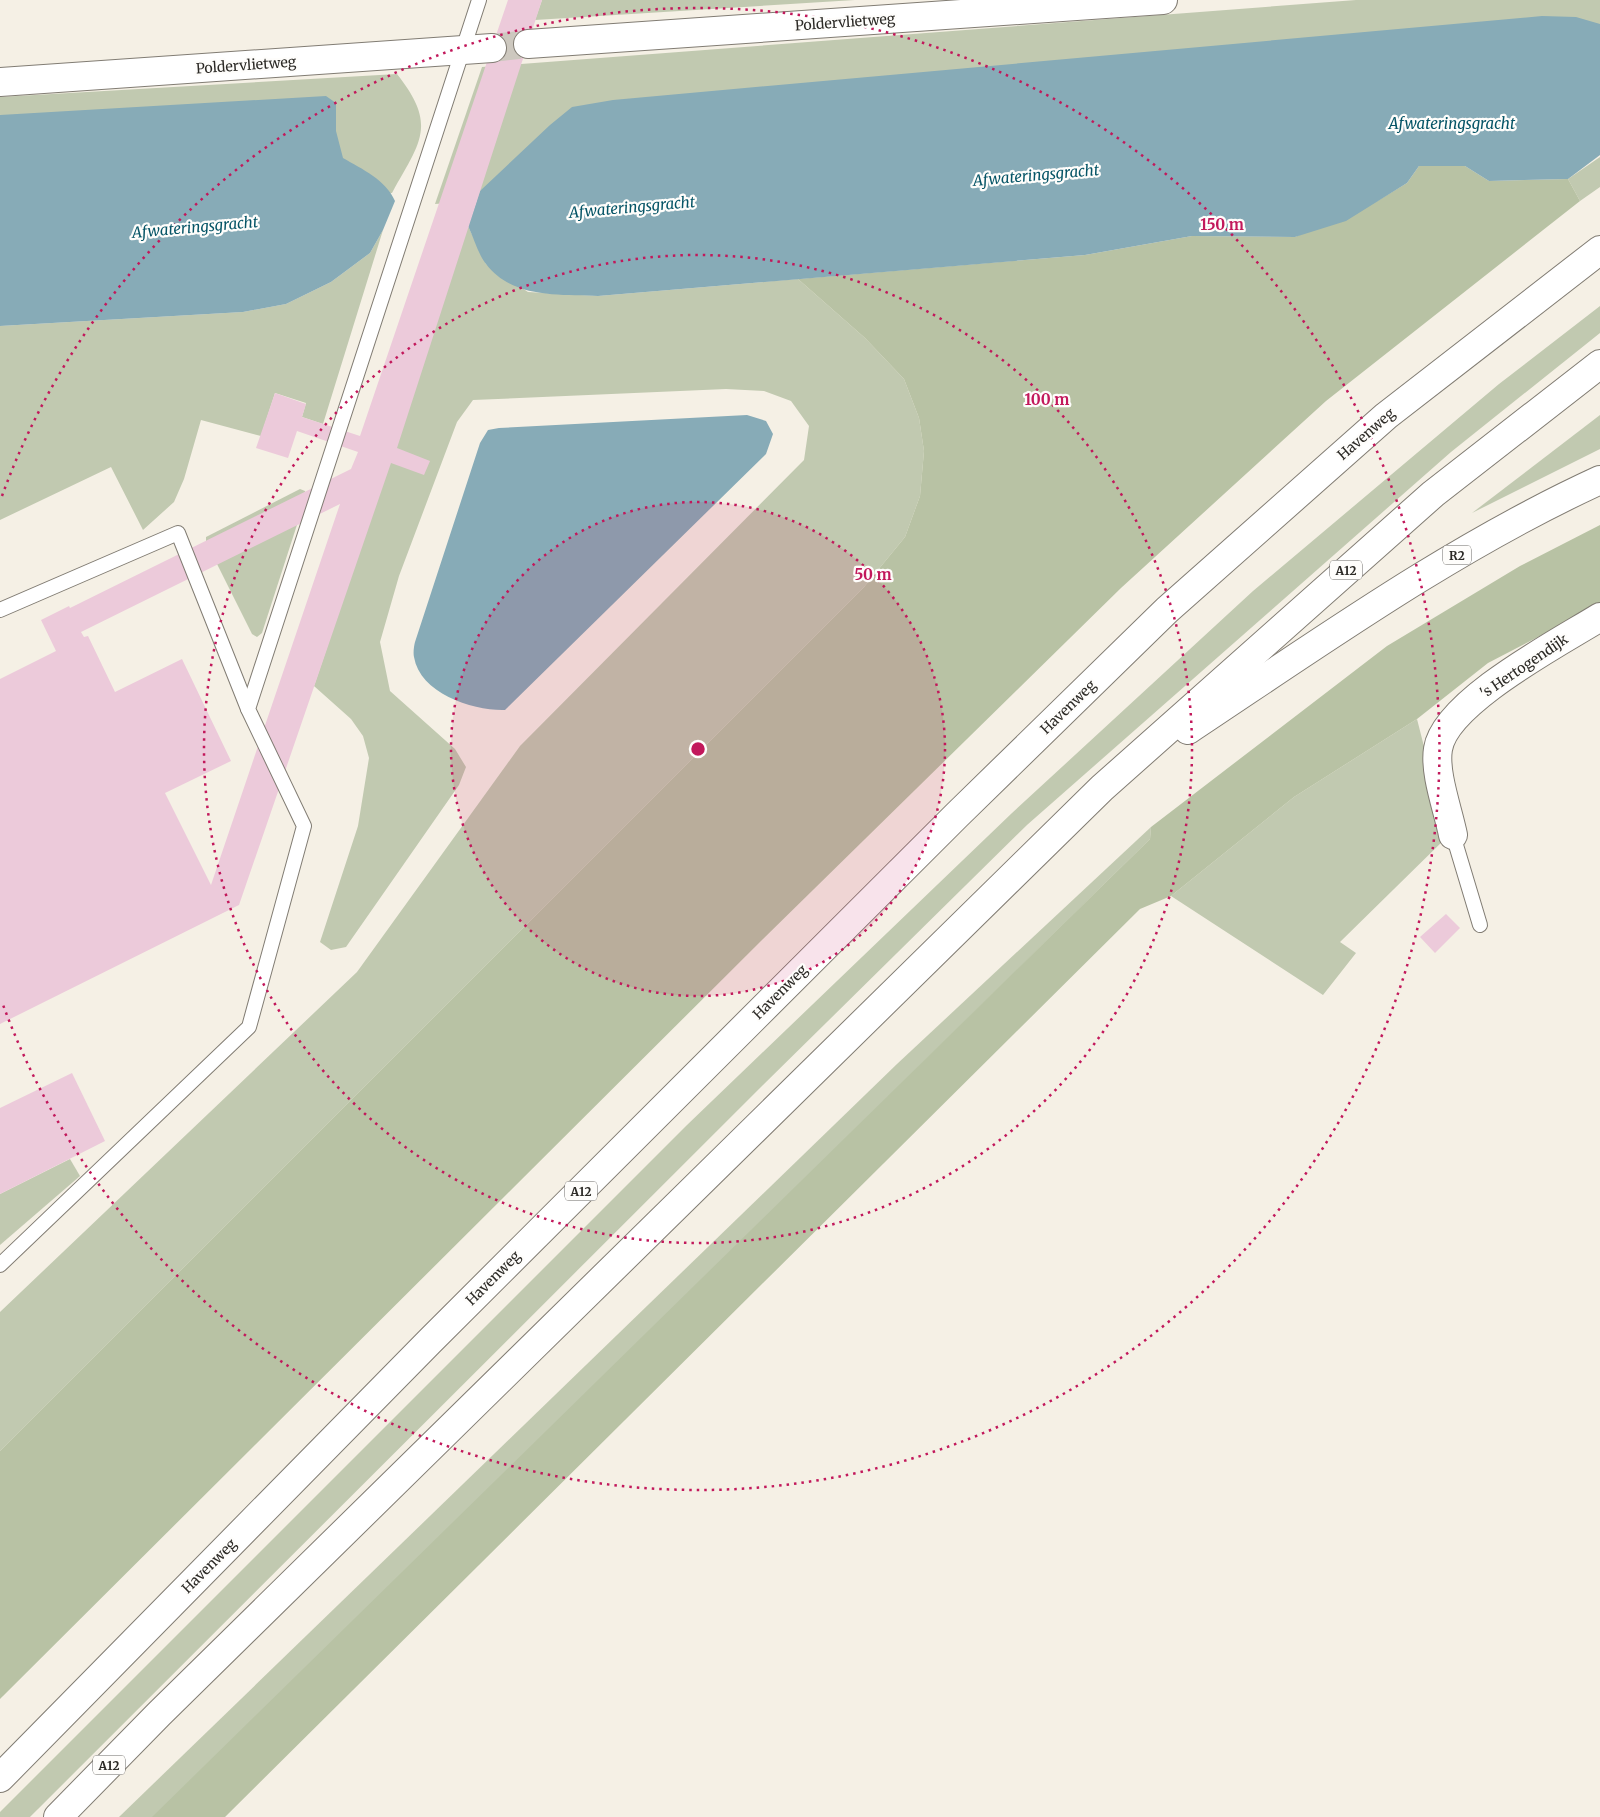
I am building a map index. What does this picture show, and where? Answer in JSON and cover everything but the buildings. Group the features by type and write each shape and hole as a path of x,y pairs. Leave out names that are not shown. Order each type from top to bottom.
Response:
{"main road":[{"name":"Poldervlietweg","path":"528,44 1163,0"},
{"name":"Poldervlietweg","path":"0,82 492,48"},
{"name":"Havenweg","path":"0,1778 430,1341 957,816 1167,610 1386,416 1600,250"},
{"name":"A12","path":"58,1817 159,1714 1102,788 1433,494 1600,364"},
{"name":"R2","path":"1102,788 1437,566 1552,502 1600,480"},
{"name":"'s Hertogendijk","path":"1453,835 1438,766 1438,748 1447,726 1499,680 1600,617"}],"lane":[{"path":"248,709 479,0"},
{"path":"0,610 178,533 248,709 304,826 250,1027 0,1265"},
{"path":"1453,835 1480,925"}],"green space":[{"path":"542,0 855,0 535,20"},
{"path":"1356,0 1600,0 1600,109 435,204 482,67"},
{"path":"397,74 410,92 421,121 417,147 392,193 0,214 0,97"},
{"path":"1600,157 1600,187 1580,201 1568,179"},
{"path":"1419,166 1465,166 1489,181 1568,179 1580,201 1326,401 1121,588 762,940 0,1699 0,1451 864,587 905,537 920,496 924,451 919,418 904,379 865,338 798,279 1085,255 1192,236 1295,237 1379,200 1407,183"},
{"path":"468,226 486,264 528,292 598,296 798,279 865,338 904,379 919,418 924,451 920,496 905,537 864,587 0,1451 0,1312 357,972 520,746 804,460 809,426 791,401 764,391 726,389 473,400 457,422 399,576 380,642 390,691 455,749 466,767 459,785 346,947 331,950 320,942 358,826 369,758 363,736 351,719 314,686"},
{"path":"383,230 323,424 302,417 306,403 275,393 261,436 201,420 184,479 174,502 143,530 111,467 0,520 0,326 243,312 286,304 331,282 370,253"},
{"path":"1600,306 1600,333 1451,452 1027,825 760,1088 30,1817 0,1817 0,1812 687,1125 1012,813 1253,591 1499,384"},
{"path":"1600,415 1600,449 1472,513"},
{"path":"300,489 305,491 306,497 262,633 257,637 252,634 206,542 206,537"},
{"path":"1600,525 1600,605 1488,663 1417,719 1294,797 1171,896 1140,909 225,1817 152,1817 1150,839 1151,827 1387,646 1520,566"},
{"path":"1417,719 1447,837 1340,942 1356,953 1323,995 1171,896 1294,797"},
{"path":"1151,827 1150,839 156,1817 119,1817 897,1064"},
{"path":"70,1159 80,1176 0,1245 0,1194"}],"water":[{"name":"Afwateringsgracht","path":"1542,16 1576,17 1600,24 1600,155 1568,179 1489,181 1465,166 1419,166 1407,183 1346,221 1295,237 1192,236 1085,255 598,296 538,292 523,289 509,283 497,275 483,260 468,226 480,191 550,125 572,107 613,100"},
{"name":"Afwateringsgracht","path":"326,96 336,103 336,131 343,158 380,181 395,201 383,230 370,253 331,282 286,304 243,312 0,326 0,115"},
{"path":"747,415 766,421 773,434 766,454 505,710 492,710 450,698 426,681 418,670 414,657 415,642 480,443 488,430"}],"tunnel":[{"path":"492,48 528,44"}]}
